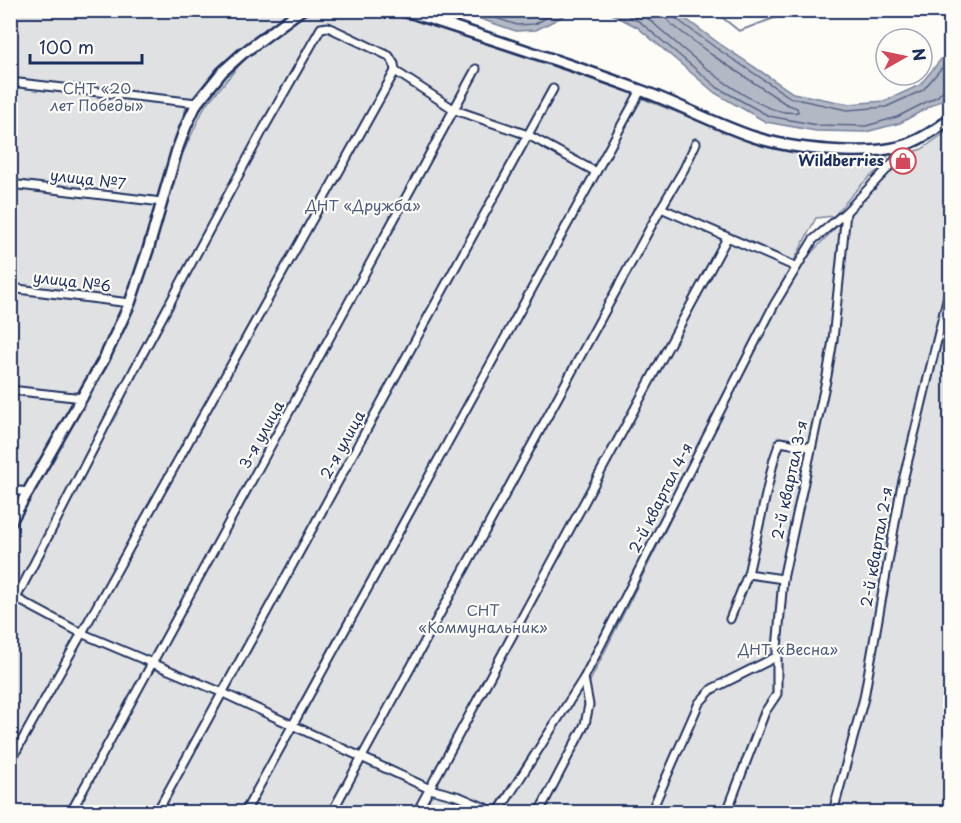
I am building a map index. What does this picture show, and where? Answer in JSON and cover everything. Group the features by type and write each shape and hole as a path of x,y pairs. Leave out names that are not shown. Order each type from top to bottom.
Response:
{"street":[{"path":"10,523 104,359 130,303 186,126 197,103 217,78 242,54 301,10"},
{"path":"396,10 415,14 641,90 755,137 832,150 879,150 906,145 951,119"},
{"path":"10,610 14,597 140,358 264,128 321,28 328,27 389,56 395,71 10,762"},
{"name":"3-я улица","path":"71,813 476,69"},
{"path":"395,71 455,110 528,135 596,172"},
{"path":"10,82 197,103"},
{"name":"2-я улица","path":"157,813 553,89"},
{"path":"245,813 641,90"},
{"path":"332,813 684,169 696,143"},
{"path":"846,212 893,164 906,145"},
{"name":"улица №7","path":"10,184 162,202"},
{"path":"661,208 796,267"},
{"name":"2-й квартал 4-я","path":"495,813 501,808 584,678 774,304 813,240 846,212"},
{"name":"2-й квартал 3-я","path":"728,813 765,712 777,694 777,649 783,579 827,376 833,340 846,212"},
{"path":"417,813 727,238"},
{"name":"2-й квартал 2-я","path":"834,813 864,698 901,489 951,287"},
{"name":"улица №6","path":"10,288 130,303"},
{"path":"10,390 82,398"},
{"name":"2-й квартал 3-я","path":"730,619 748,574 774,459 780,442 809,447"},
{"path":"10,490 29,492"},
{"path":"748,574 783,579"},
{"path":"14,597 81,633 223,693 430,789 460,796 495,813"},
{"path":"651,813 699,703 712,689 774,658"},
{"path":"539,813 585,724 589,705 584,678"}],"green space":[{"name":"СНТ «20 лет Победы»","path":"11,11 295,11 209,82 186,108 119,321 91,376 11,515"},
{"name":"ДНТ «Дружба»","path":"321,11 356,11 415,20 635,94 241,812 11,812 11,529 106,364 143,280 182,155 205,106 246,57 305,15"},
{"name":"СНТ «Коммунальник»","path":"641,98 754,143 827,154 885,156 893,163 869,178 834,216 816,218 574,687 492,812 250,812"},
{"name":"ДНТ «Весна»","path":"950,129 950,812 502,812 551,728 574,698 588,685 777,306 810,254 908,153 922,149"}],"water":[{"path":"457,11 573,11 536,30 516,31"},
{"path":"606,11 675,11 793,93 848,104 885,101 916,87 934,87 934,68 950,48 950,91 942,100 900,123 866,132 816,131 766,122 715,93 637,27"}],"waterway":[{"path":"713,10 739,31 796,10"}],"place":[{"name":"Wildberries","path":"903,161"}]}
